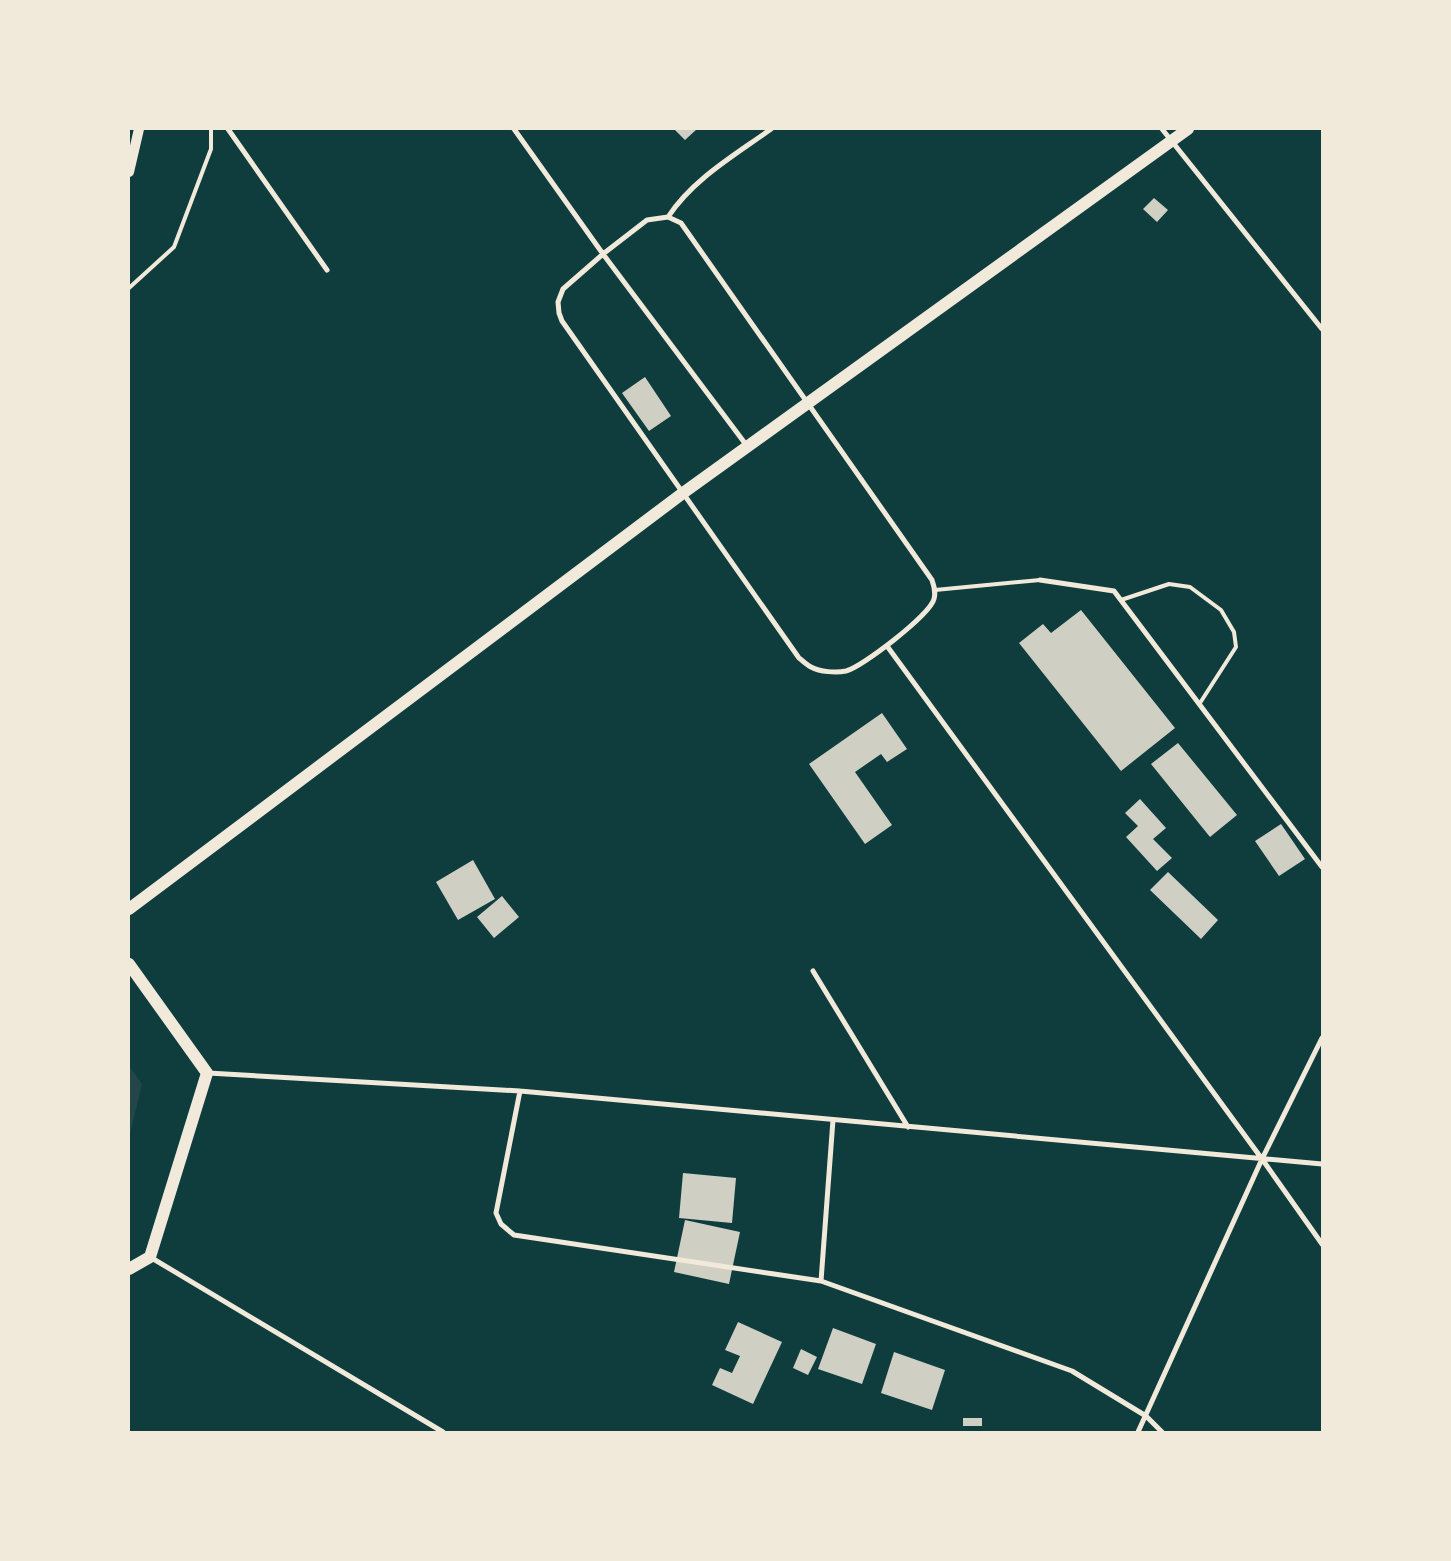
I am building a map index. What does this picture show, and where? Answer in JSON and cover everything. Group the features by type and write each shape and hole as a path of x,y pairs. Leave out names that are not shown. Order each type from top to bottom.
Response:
{"main road":[{"path":"129,172 139,129"},
{"path":"129,908 683,493 1188,129"},
{"path":"129,964 207,1073 150,1257 129,1269"}],"street":[{"path":"228,129 327,270"},
{"path":"514,129 603,254 747,447"},
{"path":"668,217 691,188 771,129"},
{"path":"1162,129 1322,329"},
{"path":"668,217 681,223 932,580 935,590 934,600 929,609 887,646 846,671 829,672 812,667 799,658 562,321 558,302 563,289 603,254 647,220 668,217"},
{"path":"1040,580 1114,591 1322,867"},
{"path":"887,646 1322,1244"},
{"path":"813,971 908,1127"},
{"path":"1138,1432 1262,1159 1322,1038"},
{"path":"207,1073 520,1091 1322,1164"},
{"path":"520,1091 496,1213 500,1224 514,1235 821,1281 1072,1371 1146,1416 1162,1432"},
{"path":"821,1281 833,1120"},
{"path":"150,1257 443,1432"}],"lane":[{"path":"129,288 174,246 210,149 212,129"},
{"path":"935,590 1040,580"},
{"path":"1121,600 1169,584 1190,587 1221,610 1234,632 1236,647 1200,704"}],"shaded area":[{"path":"129,1066 142,1084 129,1138"}],"building":[{"path":"674,129 697,129 685,140"},
{"path":"1154,198 1168,210 1157,222 1143,209"},
{"path":"645,377 671,416 649,431 622,393"},
{"path":"1081,610 1175,728 1121,771 1019,643 1043,624 1051,633"},
{"path":"882,713 907,749 887,762 881,754 855,772 892,825 865,844 809,764"},
{"path":"1178,743 1237,815 1210,837 1151,764"},
{"path":"1140,799 1166,828 1153,839 1172,858 1157,871 1126,837 1138,826 1125,813"},
{"path":"1281,824 1305,859 1279,876 1255,841"},
{"path":"473,860 495,899 458,920 436,882"},
{"path":"1168,872 1218,920 1201,939 1150,890"},
{"path":"502,896 519,917 494,938 477,917"},
{"path":"683,1173 736,1178 732,1223 679,1218"},
{"path":"685,1220 740,1232 729,1284 674,1272"},
{"path":"738,1322 782,1342 753,1404 712,1385 720,1368 732,1373 740,1356 725,1350"},
{"path":"833,1328 876,1344 862,1384 818,1369"},
{"path":"801,1349 817,1357 808,1375 793,1368"},
{"path":"894,1352 945,1370 932,1410 881,1393"},
{"path":"963,1418 982,1418 982,1426 963,1426"}]}
